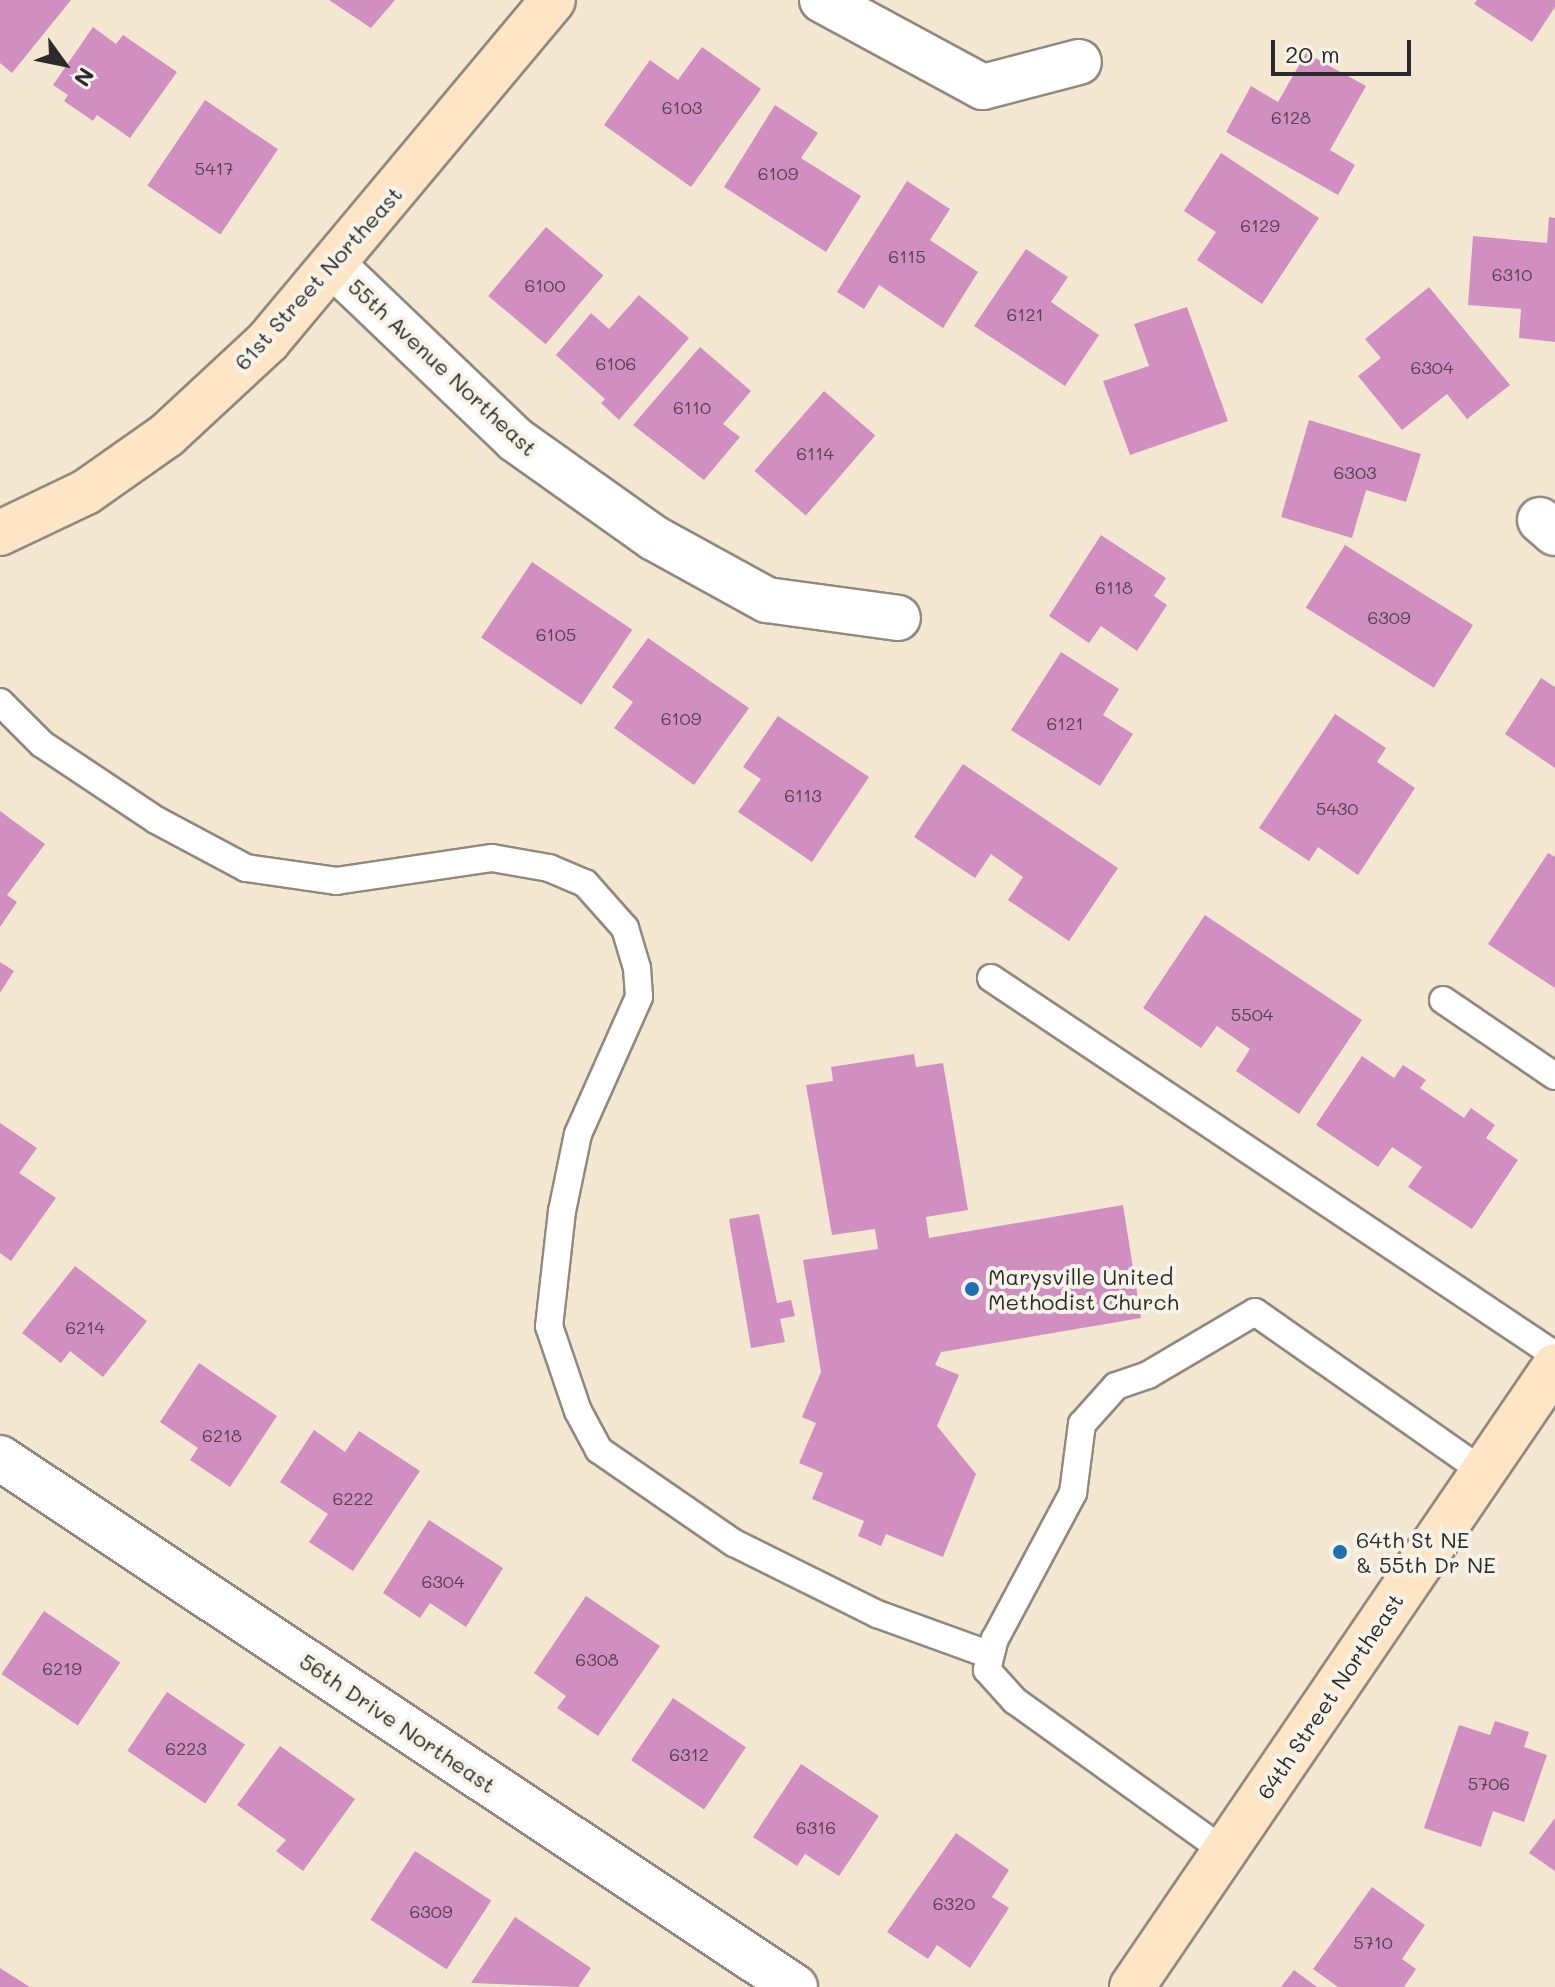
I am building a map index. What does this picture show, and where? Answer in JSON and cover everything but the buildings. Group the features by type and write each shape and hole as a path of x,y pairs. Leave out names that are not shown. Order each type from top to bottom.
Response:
{"street":[{"name":"61st Street Northeast","path":"0,533 86,492 167,435 268,341 334,266 553,0"},
{"path":"822,0 983,87 1079,62"},
{"name":"55th Avenue Northeast","path":"334,266 516,440 654,538 767,600 898,618"},
{"name":"64th Street Northeast","path":"1132,1987 1555,1366"},
{"name":"56th Drive Northeast","path":"0,1458 795,1987"}],"lane":[{"path":"0,702 42,744 156,820 246,868 336,881 492,858 549,868 585,883 625,928 639,997 578,1134 562,1211 549,1326 578,1411 599,1450 734,1543 877,1614 990,1655"},
{"path":"991,978 1555,1355"},
{"path":"1443,1000 1555,1076"},
{"path":"1224,1851 1015,1701 987,1670 990,1655 1073,1493 1082,1424 1096,1404 1116,1386 1148,1375 1255,1312 1482,1471"}],"place":[{"name":"Marysville United Methodist Church","path":"972,1289"},
{"name":"64th St NE & 55th Dr NE","path":"1340,1552"}]}
